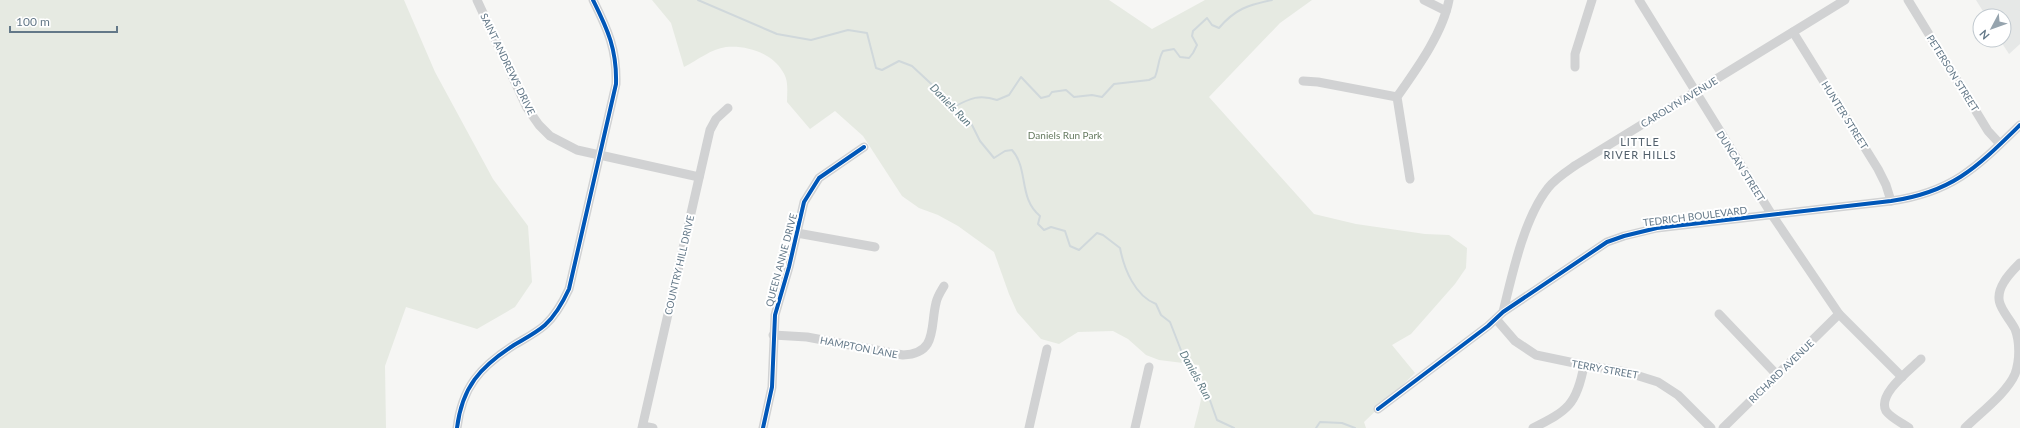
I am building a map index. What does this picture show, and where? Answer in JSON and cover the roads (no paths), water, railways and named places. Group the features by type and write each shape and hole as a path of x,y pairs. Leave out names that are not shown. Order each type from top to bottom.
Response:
{"street":[{"name":"SAINT ANDREWS DRIVE","path":"477,0 527,108 539,126 550,136 564,145 601,156 698,177"},
{"path":"457,428 463,400 478,374 496,357 544,326 563,302 573,276 613,104 616,69 613,44 593,0"},
{"path":"1424,0 1446,11"},
{"path":"1410,179 1397,97 1433,39 1446,11 1449,0"},
{"path":"1575,67 1575,54 1592,0"},
{"name":"DUNCAN STREET","path":"1639,0 1772,215 1840,314 1902,377"},
{"name":"CAROLYN AVENUE","path":"1500,315 1528,225 1538,202 1549,187 1576,165 1845,0"},
{"name":"PETERSON STREET","path":"1908,0 1988,130 2000,144"},
{"name":"HUNTER STREET","path":"1793,32 1878,169 1886,185 1891,202"},
{"path":"1303,81 1318,82 1397,97"},
{"name":"COUNTRY HILL DRIVE","path":"642,427 698,177 710,130 716,119 728,108"},
{"name":"TEDRICH BOULEVARD","path":"1378,408 1500,315 1521,302 1592,251 1624,236 1657,228 1891,202 1925,195 1951,184 1977,167 2020,125"},
{"name":"QUEEN ANNE DRIVE","path":"763,428 772,387 773,335 776,308 804,202 813,185 825,173 864,147"},
{"path":"797,233 875,247"},
{"path":"1965,428 2011,382 2018,363 2020,348 2019,335 2002,312 1999,294 2004,281 2020,263"},
{"name":"HAMPTON LANE","path":"773,335 806,337 903,355 913,354 925,347 931,338 937,299 944,286"},
{"path":"1718,314 1777,375"},
{"name":"RICHARD AVENUE","path":"1723,428 1840,314"},
{"name":"TERRY STREET","path":"1500,315 1515,340 1530,352 1544,358 1626,372 1658,382 1678,395 1711,428"},
{"path":"1029,428 1047,349"},
{"path":"1909,428 1889,415 1884,406 1887,393 1921,359"},
{"path":"1533,428 1553,418 1569,406 1579,388 1584,366"},
{"path":"1135,428 1149,367"},
{"path":"642,427 653,428"}],"waterway":[{"name":"Daniels Run","path":"698,0 777,34 811,40 848,30 867,33 876,68 882,70 899,61 912,66 972,125 980,141 994,158 1005,151 1012,150 1020,166 1029,201 1033,209 1040,216 1038,224 1044,230 1051,227 1065,231 1070,246 1079,250 1097,233 1103,235 1120,248 1124,264 1136,288 1142,295 1156,304 1161,315 1170,322 1184,358 1207,392 1217,420 1234,428"},
{"path":"954,107 975,98 985,97 997,100 1009,95 1021,77 1041,98 1049,96 1052,92 1066,90 1074,97 1092,95 1102,97 1114,84 1149,80 1155,77 1163,51 1174,49 1180,57 1189,58 1197,45 1192,36 1193,31 1207,18 1212,25 1219,28 1236,12 1249,6 1272,0"},
{"name":"Daniels Run","path":"1316,428 1320,422 1342,423 1355,428"}],"district":[{"name":"LITTLE RIVER HILLS","path":"1640,148"}],"park label":[{"name":"Daniels Run Park","path":"1065,135"}]}
